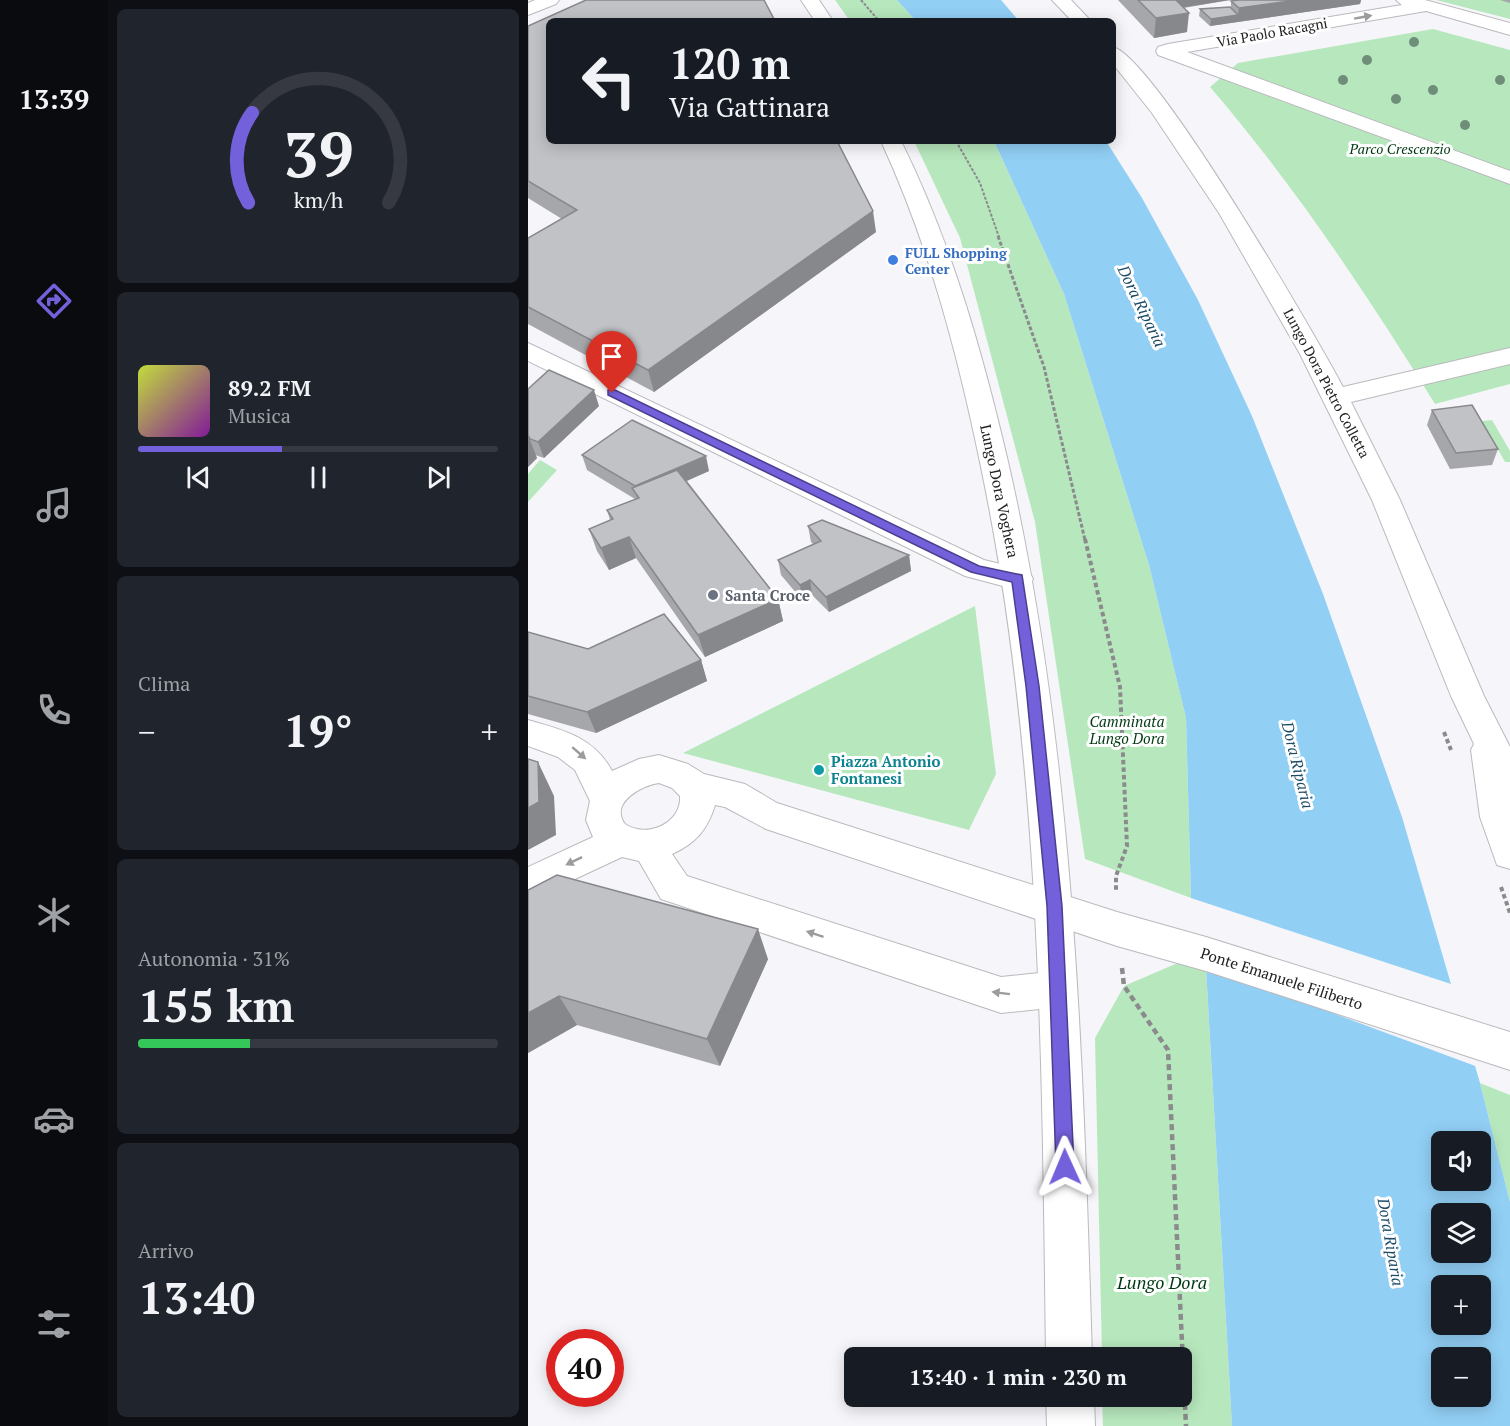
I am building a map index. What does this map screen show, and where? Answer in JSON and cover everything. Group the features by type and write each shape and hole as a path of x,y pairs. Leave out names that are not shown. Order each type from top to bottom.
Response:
{"street":[{"path":"528,9 550,0"},
{"path":"810,0 822,18"},
{"path":"1061,0 1079,18"},
{"path":"1403,0 1510,29"},
{"name":"Via Paolo Racagni","path":"1116,55 1166,51 1426,6"},
{"path":"1166,51 1510,177"},
{"name":"Lungo Dora Pietro Colletta","path":"1116,55 1176,132 1219,196 1290,311 1335,397 1408,549 1487,742 1510,777"},
{"name":"Lungo Dora Voghera","path":"892,144 927,225 953,300 996,463 1018,579 1032,686 1054,906 1069,1347"},
{"path":"1335,397 1510,356"},
{"path":"528,383 539,357 976,569 1018,579"},
{"path":"528,733 577,748 594,768 607,800"},
{"name":"Lungo Dora Pietro Colletta","path":"1487,742 1504,868"},
{"path":"528,885 576,860 636,843 678,834 689,824 695,799 686,778 674,771 659,769 643,771 615,787 607,800 603,813 605,825 611,834 636,843 660,868 674,888 1001,995 1058,989"},
{"path":"695,799 736,816 766,814 1054,906"},
{"name":"Ponte Emanuele Filiberto","path":"1054,906 1117,929 1206,954 1509,1051"},
{"path":"1070,1407 1071,1426"}],"path":[{"path":"861,0 876,18"},
{"path":"958,144 980,183 1044,367 1120,687 1127,846 1116,876 1117,929 1124,986 1168,1050 1186,1426"},
{"path":"1441,723 1453,756"},
{"path":"1504,868 1510,913"}],"green space":[{"path":"835,0 897,0 913,18 848,18"},
{"path":"1436,0 1510,0 1510,19"},
{"name":"Parco Crescenzio","path":"1433,29 1510,50 1510,384 1435,404 1328,241 1271,163 1210,87 1238,63"},
{"name":"Camminata Lungo Dora","path":"915,144 995,144 1064,294 1149,565 1186,718 1191,898 1085,859 1035,522 960,238"},
{"path":"1492,420 1510,451 1510,462 1505,462 1482,421"},
{"path":"540,460 557,470 528,502 528,474"},
{"path":"975,606 996,774 969,830 683,753"},
{"name":"Lungo Dora","path":"1187,959 1206,968 1232,1426 1103,1426 1102,1407 1192,1407 1192,1347 1102,1347 1095,1038 1124,986"},
{"path":"1480,1083 1510,1095 1510,1202"}],"water":[{"path":"897,0 1001,0 1016,18 913,18"},
{"name":"Dora Riparia","path":"995,144 1108,144 1142,198 1198,300 1252,416 1323,594 1402,817 1480,1083 1510,1202 1510,1426 1232,1426 1206,968 1191,898 1186,718 1149,565 1064,294"}],"pier":[{"path":"1191,898 1454,985 1478,1067 1203,965 1190,909"}],"building":[{"path":"586,0 764,0 773,18 546,18 546,144 839,144 873,211 648,370 528,307 528,238 577,210 528,181 528,26"},
{"path":"1138,0 1176,0 1189,13 1156,18"},
{"path":"1297,0 1239,8 1231,1"},
{"path":"1230,7 1238,15 1211,19 1200,9"},
{"path":"549,370 594,390 538,442 530,439 528,435 528,389"},
{"path":"1472,405 1498,449 1456,453 1432,410"},
{"path":"632,420 706,456 635,486 582,455"},
{"name":"Santa Croce","path":"677,470 778,599 698,635 629,537 601,548 589,529 613,519 607,510 639,498 632,488"},
{"path":"822,520 909,555 826,597 810,580 800,585 778,560 821,541 808,526"},
{"path":"664,614 701,660 587,712 528,696 528,632 588,649"},
{"path":"528,759 538,762 539,802 528,808"},
{"path":"557,875 758,929 707,1039 559,996 528,1013 528,890"}],"place":[{"name":"FULL Shopping Center","path":"893,260"},
{"name":"Santa Croce","path":"713,595"},
{"name":"Piazza Antonio Fontanesi","path":"819,770"}],"route":[{"path":"612,393 976,569 1018,579 1032,686 1054,906 1063,1072 1065,1167"}]}
